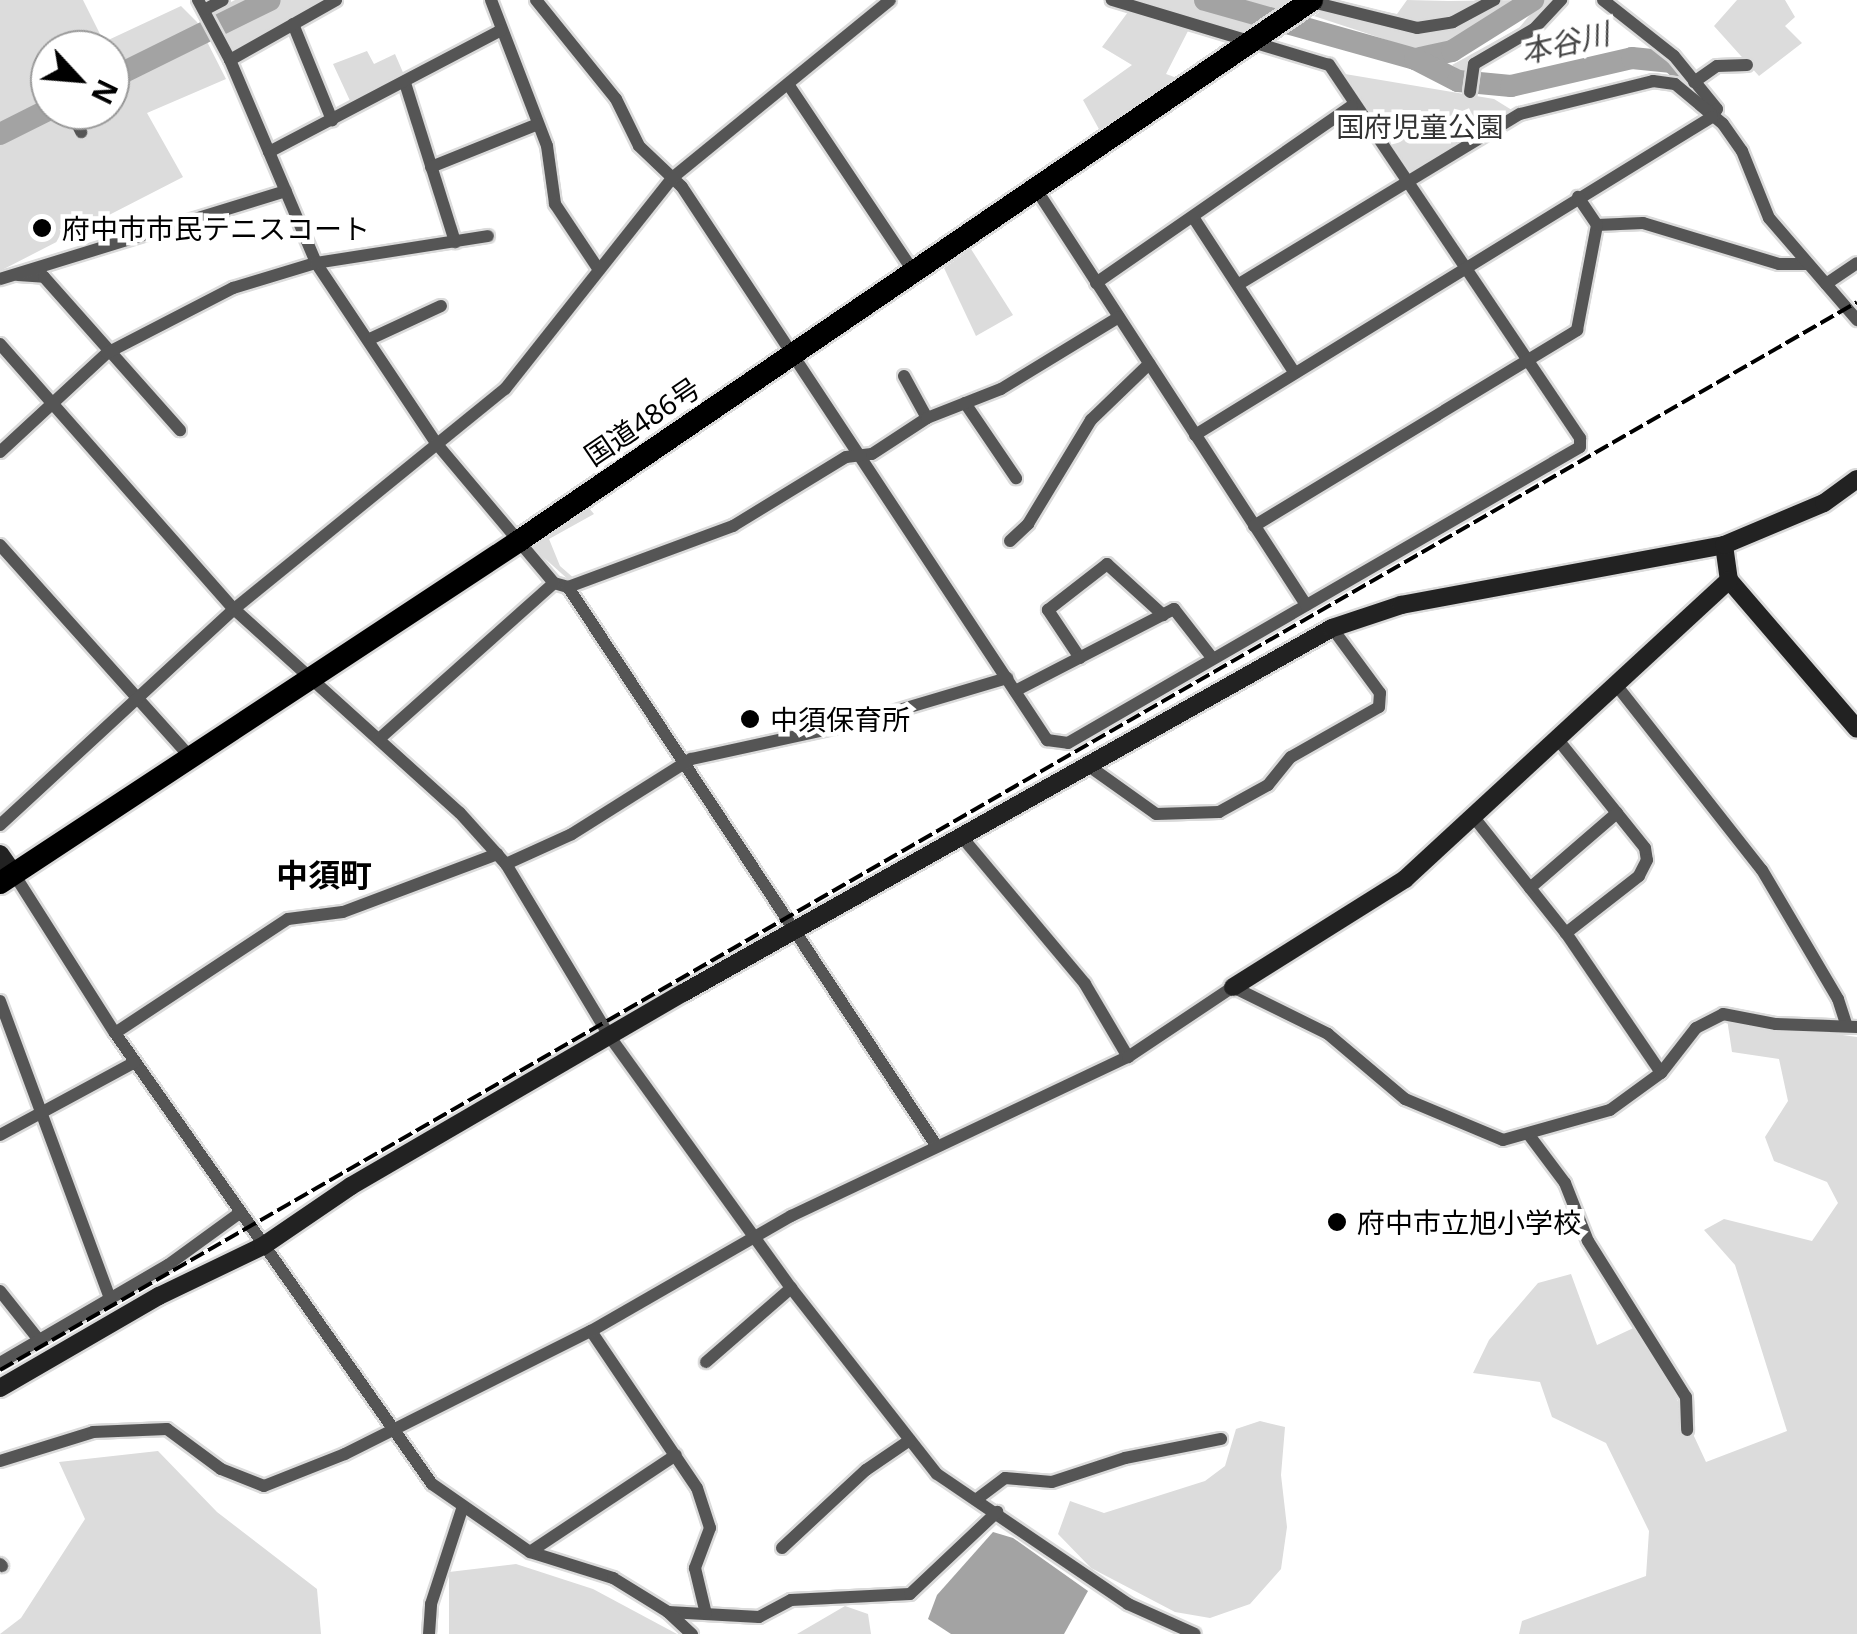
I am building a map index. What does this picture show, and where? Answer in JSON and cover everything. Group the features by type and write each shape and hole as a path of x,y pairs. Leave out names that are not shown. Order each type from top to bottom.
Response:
{"highway":[{"name":"国道486号","path":"4,870 190,758 307,677 519,542 1309,0"}],"street":[{"path":"223,0 202,4 316,262 372,338 436,443 554,583 568,587 732,526 846,457 860,458 927,418 1002,389 1119,318"},
{"path":"230,60 336,0"},
{"path":"491,0 538,124 554,204 600,270"},
{"path":"536,0 616,99 639,146 672,178 1047,740 1068,742 1580,447 1580,438 1405,185 1329,65 1255,39 1112,0"},
{"path":"0,825 234,609 505,389 672,178 790,87 890,0"},
{"path":"1309,0 1418,28 1453,22 1494,0"},
{"path":"1470,92 1474,64 1534,29 1562,0"},
{"path":"1195,434 1712,116 1717,109 1674,56 1603,0"},
{"path":"293,24 332,120"},
{"path":"270,152 502,30"},
{"path":"1694,82 1717,66 1746,65"},
{"path":"1239,284 1520,114 1652,81 1675,84 1712,116 1742,151 1768,218 1857,320"},
{"path":"404,83 455,242"},
{"path":"790,87 914,272"},
{"path":"1096,283 1352,106"},
{"path":"431,166 538,124"},
{"path":"1036,190 1306,605"},
{"path":"0,280 286,191"},
{"path":"1254,526 1577,330 1597,225 1578,197"},
{"path":"1193,217 1294,372"},
{"path":"1597,225 1643,222 1779,264 1808,264"},
{"path":"0,452 108,353 233,288 316,262 488,236"},
{"path":"1826,284 1857,263"},
{"path":"17,273 44,277 180,430"},
{"path":"372,338 441,306"},
{"path":"0,344 234,609 379,739 502,859 610,1037 756,1234 791,1288 937,1474 1128,1604 1195,1634"},
{"path":"1010,541 1028,524 1090,420 1149,364"},
{"path":"904,376 927,418"},
{"path":"965,404 1016,478"},
{"path":"0,1388 159,1296 263,1246 352,1186 792,931 1332,628 1402,604 1724,545 1824,503 1857,478"},
{"path":"0,544 140,696 190,758"},
{"path":"1724,545 1729,580 1857,729"},
{"path":"1080,658 1048,610 1106,564 1162,616"},
{"path":"4,1462 93,1432 166,1429 221,1469 264,1486 398,1428 590,1332 756,1234 936,1145 1128,1057 1405,879 1476,820 1729,580"},
{"path":"379,739 554,583"},
{"path":"568,587 936,1145"},
{"path":"1016,691 1174,610 1213,659"},
{"path":"1086,764 1156,814 1219,812 1268,786 1291,758 1378,707 1380,693 1332,628"},
{"path":"115,1033 288,919 342,912 572,834 685,764 1007,678"},
{"path":"1617,686 1762,870 1852,1026"},
{"path":"1559,741 1645,848 1647,860 1639,876 1566,933"},
{"path":"1530,888 1616,814"},
{"path":"1476,820 1566,933 1660,1073"},
{"path":"960,836 1085,984 1128,1057"},
{"path":"4,870 352,1377 398,1428 432,1484 530,1552 613,1578 668,1612 692,1634"},
{"path":"1232,987 1328,1034 1405,1099 1476,1133 1503,1140 1610,1110 1660,1073 1696,1028 1723,1014 1852,1026"},
{"path":"1838,999 1857,1000"},
{"path":"0,1001 38,1118 110,1299"},
{"path":"0,1134 38,1118 135,1062"},
{"path":"1529,1135 1565,1183 1588,1241 1686,1397 1687,1430"},
{"path":"0,1363 110,1299 241,1212"},
{"path":"706,1362 791,1288"},
{"path":"0,1291 39,1340"},
{"path":"590,1332 697,1488 710,1528 695,1568 706,1614"},
{"path":"977,1499 1004,1478 1052,1482 1124,1458 1221,1439"},
{"path":"782,1548 866,1470 910,1440"},
{"path":"530,1552 676,1456"},
{"path":"429,1634 431,1604 463,1506"},
{"path":"668,1612 758,1617 791,1600 910,1594 997,1512"}],"green space":[{"path":"0,0 83,0 98,30 30,30 30,130 130,130 130,30 181,6 197,22 226,79 147,113 183,177 0,271"},
{"path":"235,0 329,0 233,53 213,11"},
{"path":"1130,0 1290,0 1241,33"},
{"path":"1407,0 1522,0 1457,42 1411,48 1314,16 1333,2 1397,14"},
{"path":"1542,0 1556,0 1530,28 1471,60 1466,75 1452,65 1519,28"},
{"path":"1737,0 1785,0 1795,17 1785,26 1802,43 1759,76 1714,26"},
{"path":"1128,12 1188,31 1166,74 1177,78 1100,131 1083,100 1132,65 1102,47"},
{"path":"367,51 374,64 395,54 405,77 352,105 333,64"},
{"name":"国府児童公園","path":"1339,73 1494,99 1515,112 1410,176"},
{"path":"971,249 1013,315 976,336 944,268"},
{"path":"589,508 594,514 549,539 560,566 576,580 571,582 532,547"},
{"path":"1727,1019 1857,1037 1857,1634 1519,1634 1522,1621 1646,1576 1649,1531 1606,1443 1552,1417 1540,1382 1473,1373 1489,1340 1538,1283 1571,1274 1597,1345 1642,1324 1706,1462 1787,1431 1735,1265 1704,1230 1724,1219 1812,1241 1838,1203 1827,1182 1774,1161 1765,1137 1788,1101 1779,1059 1732,1052"},
{"path":"1260,1421 1285,1427 1281,1475 1287,1527 1281,1569 1250,1604 1210,1618 1175,1612 1091,1568 1058,1534 1070,1501 1104,1513 1205,1481 1225,1466 1236,1429"},
{"path":"158,1451 217,1512 317,1589 321,1634 0,1634 21,1618 85,1519 59,1462"},
{"path":"516,1564 593,1589 677,1634 449,1634 449,1572"},
{"path":"845,1606 868,1614 871,1634 797,1634"}],"shaded area":[{"path":"993,1532 1013,1538 1088,1591 1064,1634 951,1634 928,1619 937,1595"}],"waterway":[{"path":"130,69 270,0"},
{"path":"1205,0 1415,59 1452,51 1533,0"},
{"name":"本谷川","path":"1415,59 1458,81 1511,86 1632,58 1672,62 1693,82"},
{"path":"0,134 30,119"}],"railway":[{"path":"0,1370 1857,302"}],"place":[{"name":"府中市市民テニスコート","path":"42,228"},
{"name":"中須保育所","path":"750,719"},
{"name":"府中市立旭小学校","path":"1337,1222"}],"district":[{"name":"中須町","path":"324,875"}]}
